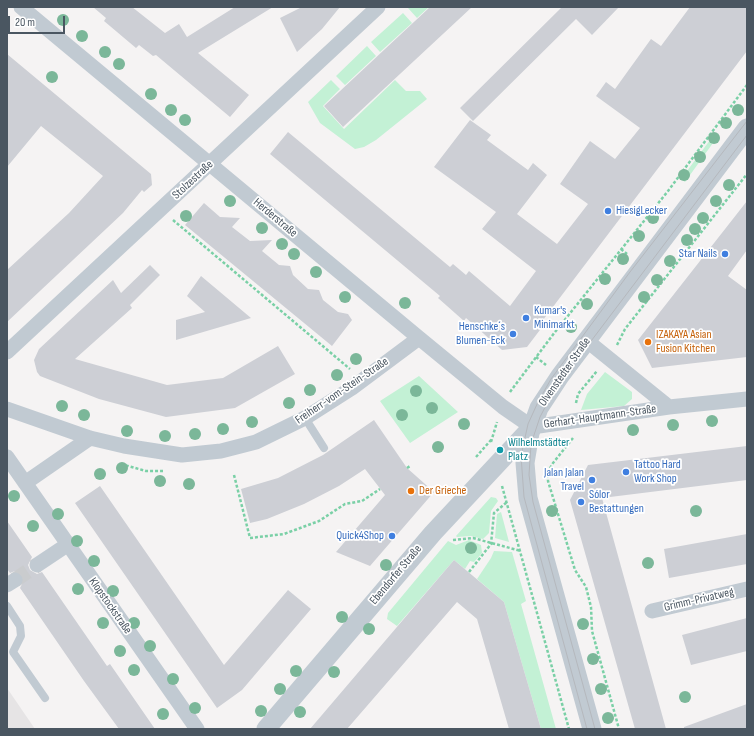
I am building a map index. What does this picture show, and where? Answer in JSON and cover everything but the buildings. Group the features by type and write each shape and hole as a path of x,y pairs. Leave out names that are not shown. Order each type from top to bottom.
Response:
{"street":[{"name":"Herderstraße","path":"21,7 503,407 532,426"},
{"name":"Stolzestraße","path":"7,352 378,7"},
{"name":"Olvenstedter Straße","path":"592,729 528,498 525,463 532,426 543,402 586,340 747,128"},
{"name":"Freiherr-vom-Stein-Straße","path":"7,409 90,438 159,453 196,454 221,451 256,442 305,418 352,388 419,338"},
{"name":"Gerhart-Hauptmann-Straße","path":"586,340 668,407"},
{"name":"Gerhart-Hauptmann-Straße","path":"532,426 668,407 747,399"},
{"name":"Ebendorfer Straße","path":"266,729 433,532 532,426"},
{"path":"24,482 90,438"},
{"name":"Klopstockstraße","path":"7,457 197,729"},
{"path":"37,565 68,545"},
{"name":"Grimm-Privatweg","path":"652,611 747,589"}],"lane":[{"path":"305,418 324,448"},
{"path":"7,606 20,626 21,636 13,652 45,698"}],"path":[{"path":"512,388 668,191 747,85"},
{"path":"620,342 625,329 747,174"},
{"path":"160,210 350,369"},
{"path":"621,249 627,254"},
{"name":"Freiherr-vom-Stein-Straße","path":"344,373 356,365"},
{"name":"Olvenstedter Straße","path":"576,407 578,394 597,370"},
{"path":"493,448 491,440 496,424"},
{"path":"575,434 573,439 553,463 548,472 548,482 575,570 586,587 591,607 592,631 619,729"},
{"path":"234,475 250,538 284,534 319,521 345,504 362,501 380,490"},
{"path":"501,482 569,729"},
{"path":"469,572 491,544 494,513 507,501"},
{"path":"447,539 456,541 473,538 521,551"}],"shaded area":[{"path":"7,688 35,729 7,729"}],"green space":[{"path":"429,7 417,18 408,8"},
{"path":"403,13 412,23 380,52 371,42"},
{"path":"367,46 376,56 345,85 336,76"},
{"path":"331,80 340,89 323,106 344,129 395,80 406,91 420,91 427,99 376,140 364,147 355,149 320,123 308,102"},
{"path":"713,136 718,136 685,182 681,179"},
{"path":"605,372 632,392 632,399 624,406 581,410 587,394"},
{"path":"419,376 458,412 410,443 380,401"},
{"path":"491,497 496,498 498,501 491,511 489,533 483,539 471,536 457,537 456,536"},
{"path":"501,512 509,542 495,538 497,514"},
{"path":"469,540 481,545 482,553 474,562 470,561 465,569 454,560 397,626 387,619 388,613 448,541 456,545"},
{"path":"494,551 512,552 526,601 521,604 556,729 541,729 504,602 477,579"}],"tunnel":[{"path":"15,580 37,565"}],"tram line":[{"path":"587,729 524,497 521,456 528,424 551,379 630,272 747,121"},
{"path":"595,729 533,502 529,475 531,444 540,417 554,390 747,135"}],"place":[{"name":"HiesigLecker","path":"608,211"},
{"name":"Star Nails","path":"725,254"},
{"name":"Kumar's Minimarkt","path":"526,318"},
{"name":"Henschke´s Blumen-Eck","path":"513,334"},
{"name":"IZAKAYA Asian Fusion Kitchen","path":"648,342"},
{"name":"Wilhelmstädter Platz","path":"500,450"},
{"name":"Tattoo Hard Work Shop","path":"626,472"},
{"name":"Jalan Jalan Travel","path":"592,480"},
{"name":"Der Grieche","path":"411,491"},
{"name":"Sólor Bestattungen","path":"581,502"},
{"name":"Quick4Shop","path":"392,536"}]}
